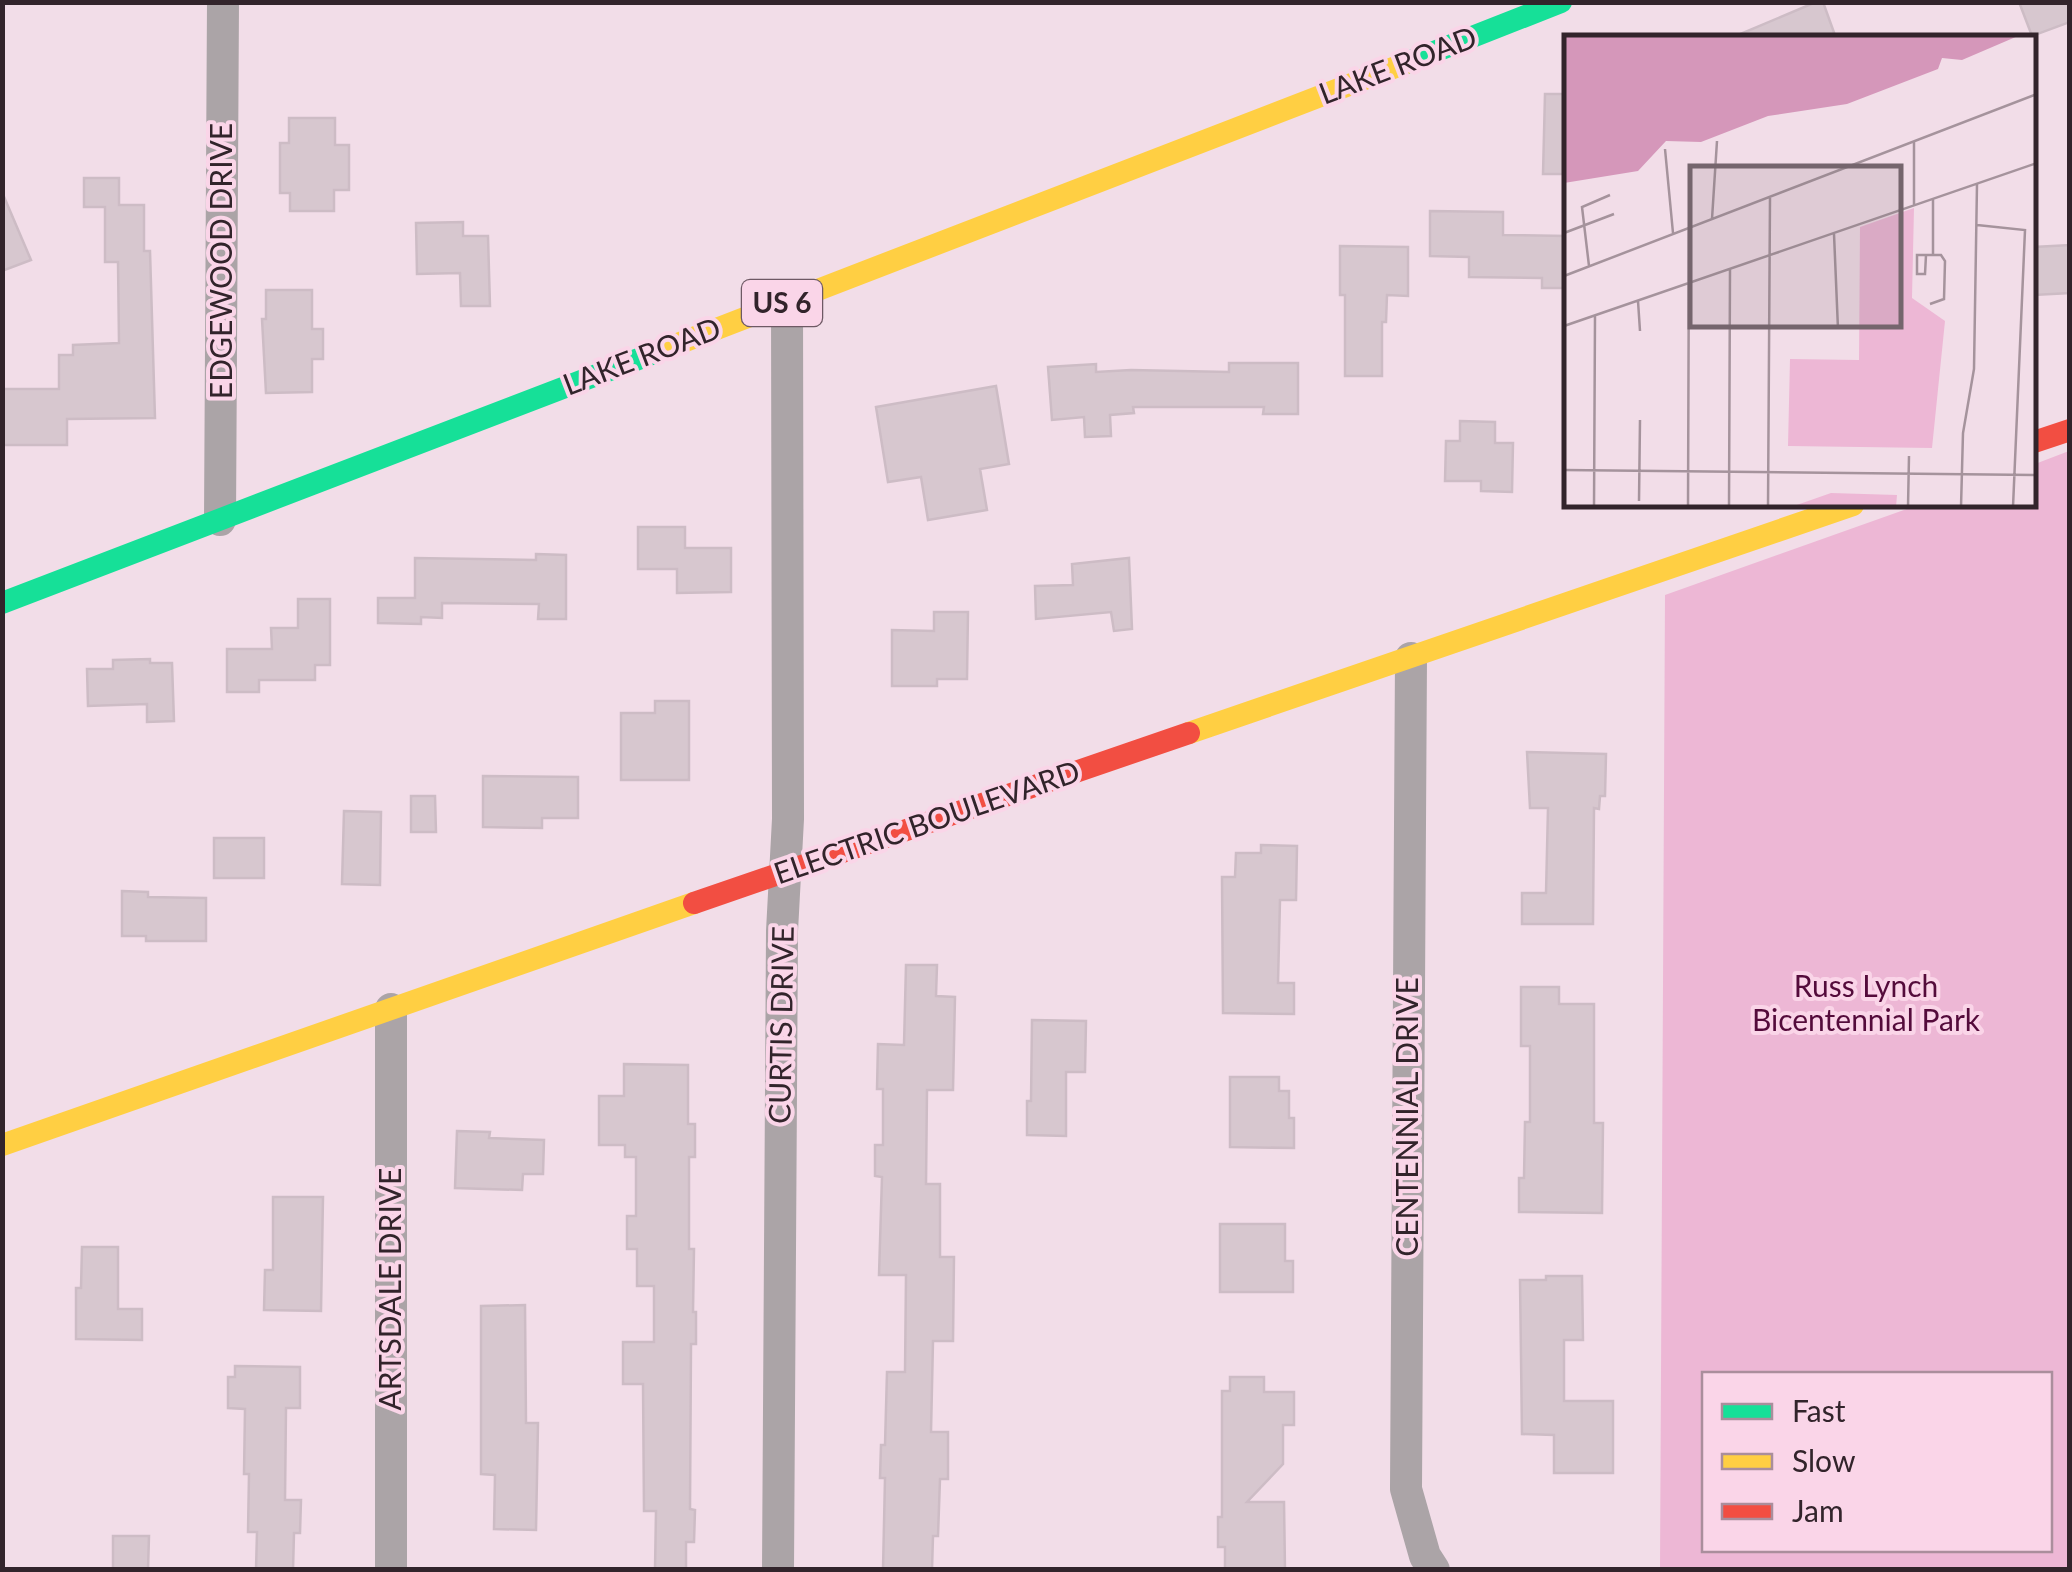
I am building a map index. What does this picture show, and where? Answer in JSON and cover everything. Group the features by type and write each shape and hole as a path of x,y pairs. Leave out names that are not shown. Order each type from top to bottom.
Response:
{"street":[{"name":"EDGEWOOD DRIVE","path":"220,520 223,2"},
{"name":"LAKE ROAD","path":"2,603 1561,2"},
{"name":"CURTIS DRIVE","path":"778,1570 782,931 788,819 786,302"},
{"path":"2037,441 2070,430"},
{"name":"ELECTRIC BOULEVARD","path":"2,1146 785,871 1843,508"},
{"name":"CENTENNIAL DRIVE","path":"1411,658 1406,1489 1425,1556 1434,1570"},
{"name":"ARTSDALE DRIVE","path":"391,1570 392,1010"}],"green space":[{"name":"Russ Lynch Bicentennial Park","path":"2069,451 2069,1569 1660,1570 1665,595 1910,508 2037,508 2037,463"}],"building":[{"path":"1823,2 1835,35 1738,35"},
{"path":"2019,2 2070,2 2070,22 2032,35"},
{"path":"1545,94 1564,94 1564,174 1543,174"},
{"path":"289,118 335,118 335,145 349,145 349,190 334,190 334,211 290,211 290,193 280,193 280,143 289,143"},
{"path":"84,178 119,178 119,205 144,205 144,251 150,251 155,418 67,419 67,445 2,445 2,389 59,389 59,355 73,355 73,345 119,343 118,262 105,262 105,207 84,207"},
{"path":"2,192 31,260 2,271"},
{"path":"1430,211 1503,212 1503,235 1564,236 1564,288 1542,288 1542,278 1469,277 1469,257 1430,256"},
{"path":"463,222 463,236 488,236 490,306 461,306 460,273 417,274 416,223"},
{"path":"2070,245 2070,293 2037,295 2037,247"},
{"path":"1340,246 1408,247 1408,296 1387,295 1386,322 1382,322 1382,376 1345,376 1345,295 1340,295"},
{"path":"266,290 312,290 312,329 323,329 323,359 312,359 312,392 266,393 262,319 266,319"},
{"path":"1229,363 1298,363 1298,414 1263,414 1264,407 1133,407 1134,413 1110,415 1111,436 1085,437 1084,417 1052,420 1048,367 1096,364 1096,372 1229,372"},
{"path":"996,386 1009,464 980,469 987,510 928,520 921,477 888,482 876,407"},
{"path":"1460,421 1495,422 1495,443 1513,443 1512,492 1481,491 1481,481 1445,481 1446,441 1460,441"},
{"path":"638,527 685,527 685,548 731,548 731,592 677,593 677,569 638,569"},
{"path":"536,554 566,555 566,619 538,619 539,604 442,603 442,618 421,617 421,624 378,623 378,598 415,598 415,558 536,560"},
{"path":"1129,558 1132,629 1114,631 1111,612 1036,619 1035,586 1073,585 1072,564"},
{"path":"298,599 330,599 330,665 315,665 315,680 259,680 259,692 227,692 227,649 272,649 271,628 298,628"},
{"path":"934,612 968,612 967,679 937,679 937,686 892,686 892,630 934,631"},
{"path":"150,659 150,663 172,663 174,721 147,722 147,704 88,706 87,669 113,669 113,660"},
{"path":"655,701 689,701 689,780 621,780 621,713 655,713"},
{"path":"1527,752 1606,754 1605,796 1600,796 1599,809 1594,808 1593,924 1522,924 1522,893 1546,893 1548,808 1530,808"},
{"path":"483,776 578,777 578,818 542,818 542,828 483,827"},
{"path":"411,796 435,796 436,832 411,832"},
{"path":"344,811 381,812 380,885 342,884"},
{"path":"214,838 264,838 264,878 214,878"},
{"path":"1261,845 1297,846 1296,900 1280,900 1278,983 1294,983 1294,1014 1223,1013 1222,877 1235,877 1236,853 1261,853"},
{"path":"122,891 148,892 148,897 206,898 206,941 146,941 146,936 122,936"},
{"path":"906,965 937,965 936,996 955,997 953,1090 927,1090 926,1184 940,1184 940,1257 954,1257 953,1341 933,1341 931,1432 948,1432 948,1479 940,1479 932,1570 883,1570 885,1478 880,1478 881,1445 885,1445 887,1372 905,1372 906,1275 879,1275 882,1177 875,1176 875,1145 883,1145 883,1089 877,1089 878,1044 904,1045"},
{"path":"1521,987 1559,987 1559,1004 1594,1004 1594,1123 1603,1123 1602,1213 1519,1212 1525,1122 1530,1122 1530,1046 1521,1046"},
{"path":"1032,1020 1086,1021 1085,1072 1066,1072 1066,1136 1027,1135"},
{"path":"624,1064 688,1065 688,1124 695,1124 695,1157 689,1157 689,1249 694,1249 696,1344 691,1344 690,1509 695,1510 694,1542 686,1542 686,1570 655,1570 656,1511 644,1511 643,1384 623,1384 623,1342 654,1342 654,1286 637,1286 637,1249 627,1249 627,1216 636,1216 636,1157 625,1157 625,1145 599,1145 599,1096 624,1096"},
{"path":"1230,1077 1279,1077 1279,1091 1289,1091 1294,1148 1230,1147"},
{"path":"457,1131 490,1132 489,1138 544,1140 543,1174 523,1174 522,1190 455,1188"},
{"path":"273,1197 323,1197 321,1311 264,1310 265,1270 273,1270"},
{"path":"1220,1224 1285,1224 1285,1261 1293,1261 1293,1292 1220,1292"},
{"path":"82,1247 118,1247 118,1309 142,1309 142,1340 76,1339 76,1288 81,1288"},
{"path":"1546,1276 1582,1276 1583,1340 1564,1340 1564,1401 1613,1401 1613,1473 1554,1473 1554,1435 1522,1434 1520,1280 1546,1280"},
{"path":"525,1305 526,1423 538,1423 536,1530 494,1529 495,1475 481,1474 481,1306"},
{"path":"235,1366 300,1367 300,1408 286,1408 285,1500 301,1500 300,1533 294,1533 293,1570 256,1570 257,1532 248,1532 249,1474 244,1474 245,1409 228,1408 228,1377 235,1377"},
{"path":"1230,1377 1264,1377 1264,1392 1294,1392 1294,1425 1283,1425 1283,1464 1247,1502 1284,1502 1285,1570 1225,1570 1225,1547 1218,1547 1218,1517 1222,1517 1222,1391 1230,1391"},
{"path":"113,1536 149,1536 148,1570 113,1570"}],"traffic: fast":[{"path":"1406,63 1561,2"},
{"path":"2,603 662,350"}],"traffic: slow":[{"path":"662,350 1406,63"},
{"path":"1189,733 1844,508"},
{"path":"2,1145 694,903"}],"traffic: jam":[{"path":"2037,441 2070,430"},
{"path":"694,903 1189,733"}]}
